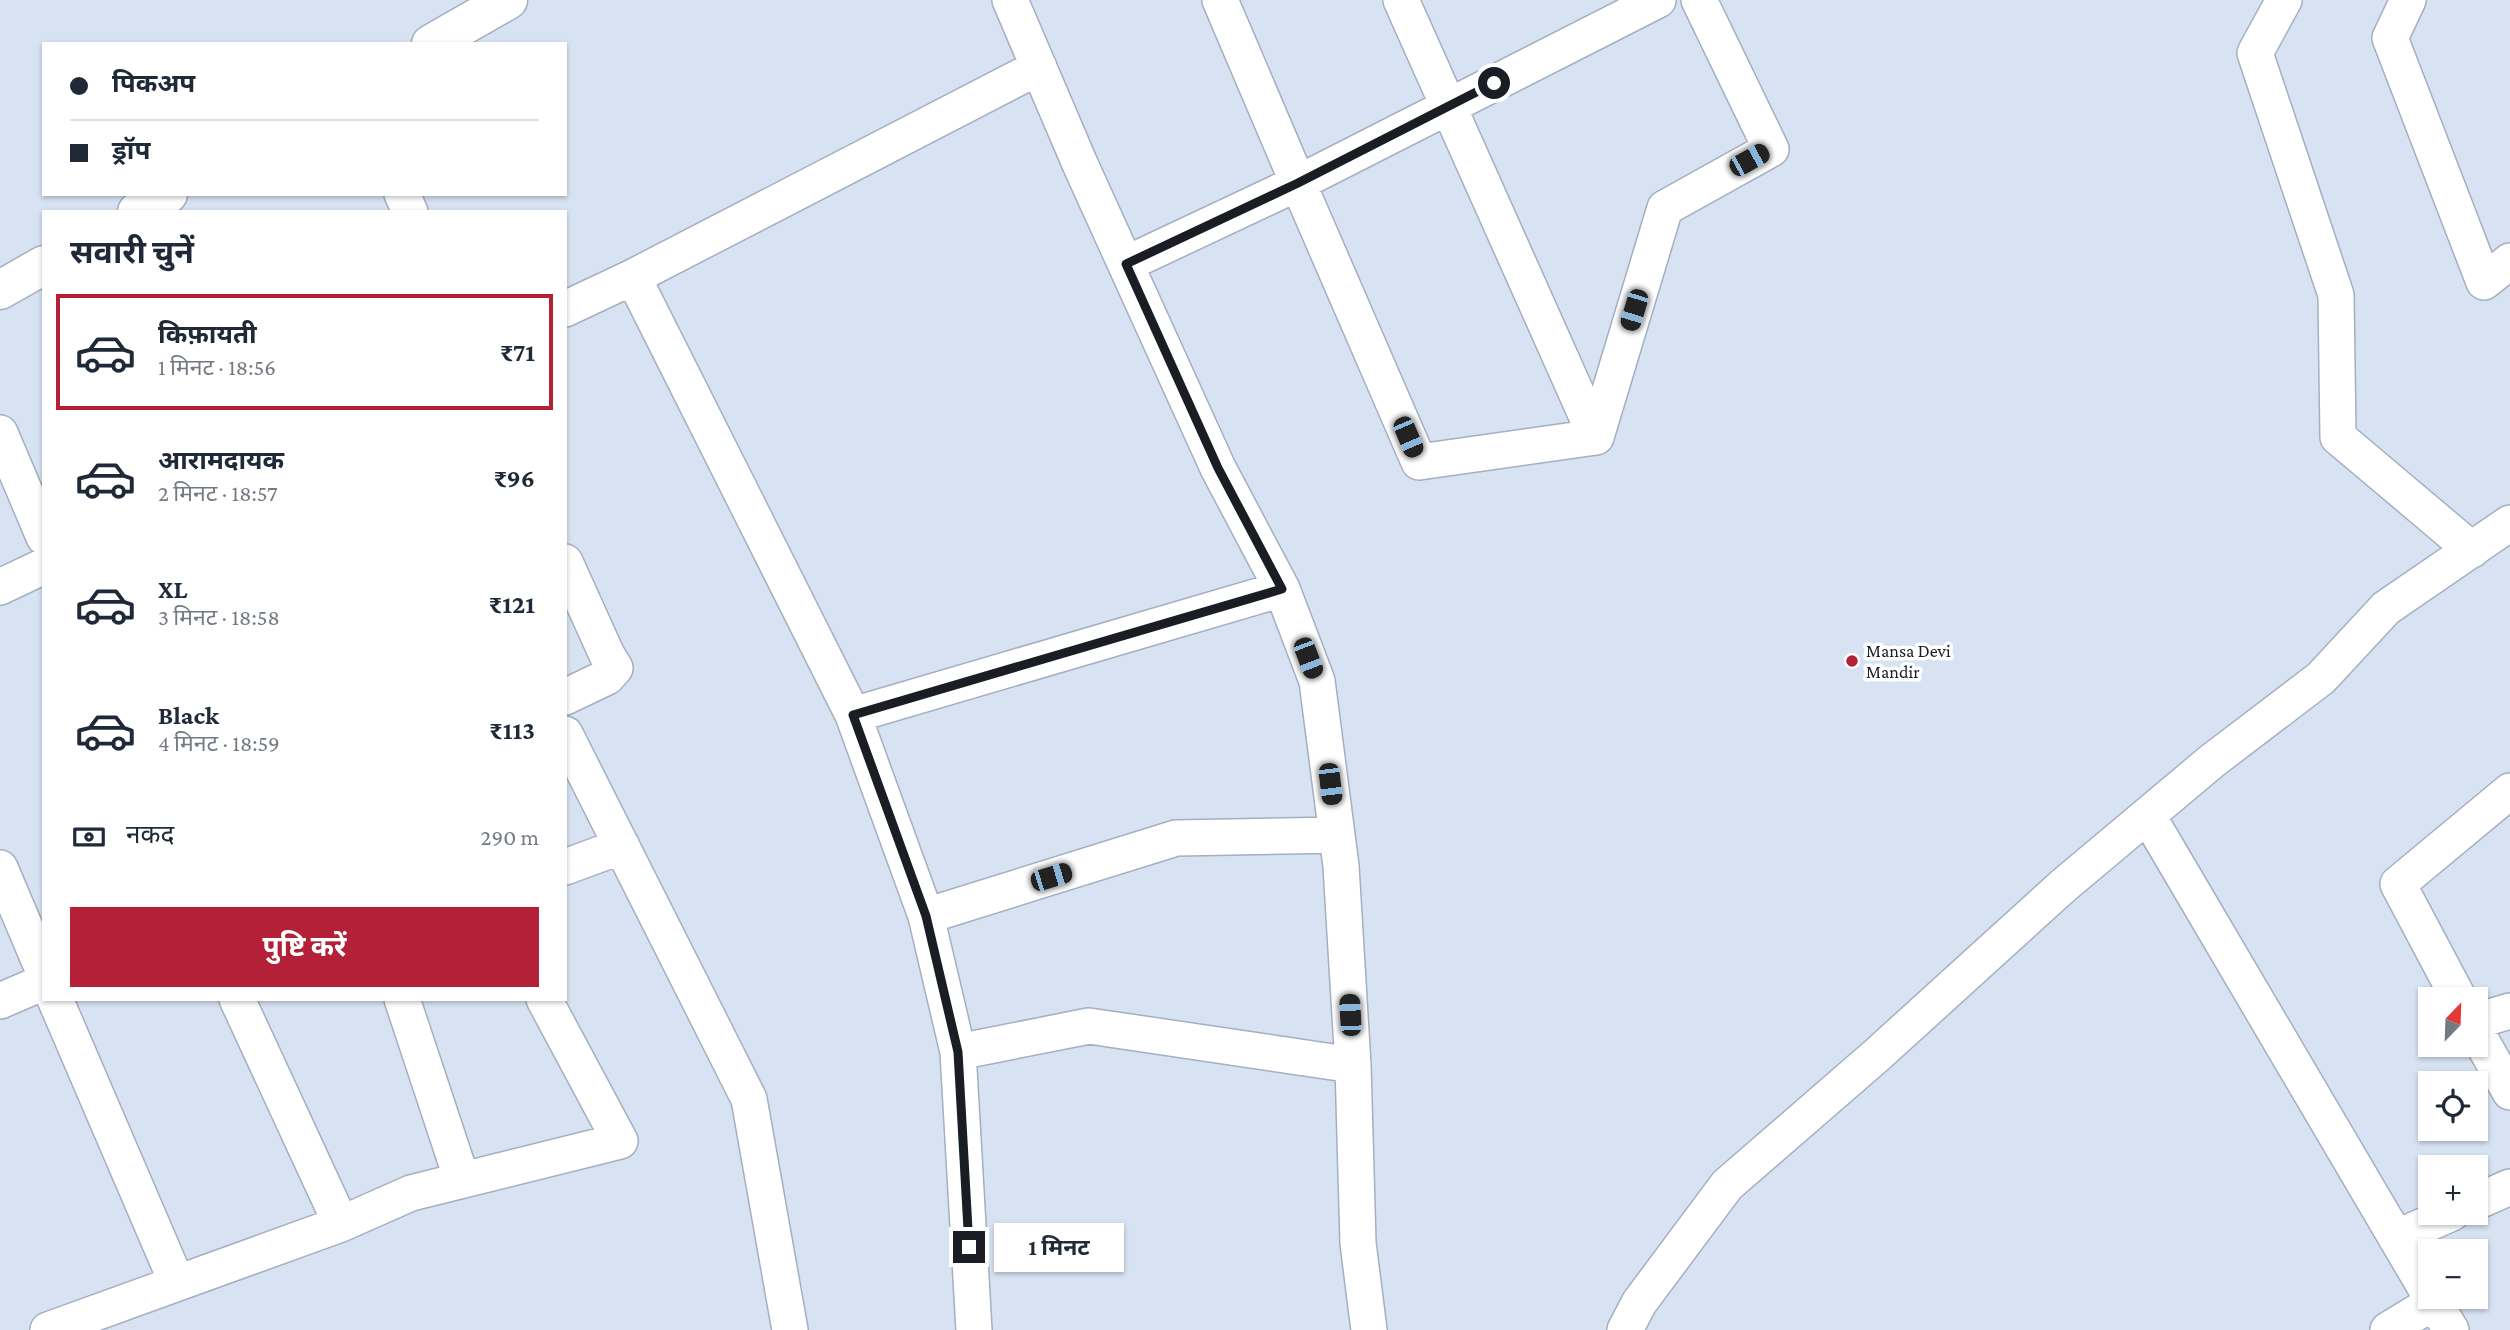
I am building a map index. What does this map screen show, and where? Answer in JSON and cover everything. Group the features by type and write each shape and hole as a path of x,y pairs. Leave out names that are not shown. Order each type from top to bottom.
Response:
{"street":[{"path":"434,42 508,0"},
{"path":"1010,0 1218,468 1282,589 1317,681 1341,866 1353,1065 1359,1243 1369,1330"},
{"path":"1220,0 1419,462 1596,437"},
{"path":"1401,0 1596,437"},
{"path":"1126,264 1298,183 1658,0"},
{"path":"1596,437 1665,208 1770,149 1699,0"},
{"path":"2284,0 2255,53 2336,295 2338,437 2472,550"},
{"path":"2408,0 2390,38 2484,282 2510,261"},
{"path":"567,308 633,277 1039,68"},
{"path":"141,210 165,196"},
{"path":"0,290 42,266"},
{"path":"633,277 853,715 926,916 958,1052 974,1330"},
{"path":"0,433 42,532"},
{"path":"1625,1330 1639,1303 1727,1185 1887,1046 2063,886 2212,761 2321,678 2386,608 2510,523"},
{"path":"567,566 615,668 607,677 567,696"},
{"path":"0,587 42,567"},
{"path":"853,715 1282,589"},
{"path":"567,738 749,1100 790,1330"},
{"path":"2453,987 2398,884 2510,791"},
{"path":"2148,816 2418,1274"},
{"path":"926,916 1175,838 1337,835"},
{"path":"567,866 622,846"},
{"path":"0,868 42,967"},
{"path":"0,1001 42,983"},
{"path":"56,1001 177,1283"},
{"path":"238,1001 341,1224"},
{"path":"403,1001 462,1180"},
{"path":"48,1330 108,1320 177,1283 341,1224 411,1193 620,1141 545,1001"},
{"path":"2488,1017 2510,1011"},
{"path":"958,1052 1089,1026 1353,1065"},
{"path":"2488,1053 2510,1092"},
{"path":"2488,1197 2510,1187"},
{"path":"2396,1238 2425,1225"},
{"path":"2388,1330 2431,1309"}],"place":[{"name":"Mansa Devi Mandir","path":"1852,661"}],"route":[{"path":"969,1247 958,1052 926,916 853,715 1282,589 1218,468 1126,264 1298,183 1494,83"}]}
